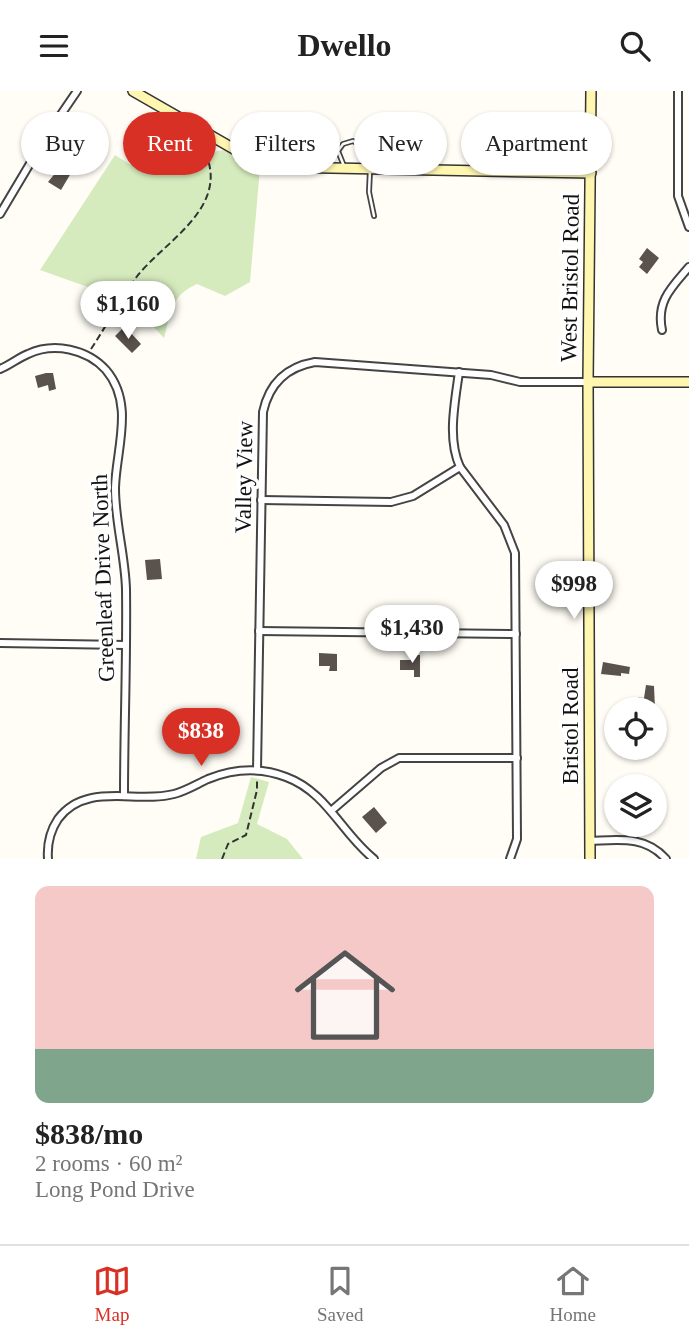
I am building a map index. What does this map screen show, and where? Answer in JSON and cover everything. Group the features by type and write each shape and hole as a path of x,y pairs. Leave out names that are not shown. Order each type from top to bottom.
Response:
{"main road":[{"path":"133,91 256,160 291,168 354,169"},
{"name":"West Bristol Road","path":"591,91 591,112"},
{"name":"West Bristol Road","path":"588,382 591,175"},
{"path":"588,382 689,382"},
{"name":"Bristol Road","path":"588,382 590,859"}],"street":[{"path":"0,214 77,91"},
{"path":"678,91 678,196 689,227"},
{"path":"662,330 660,318 663,299 689,267"},
{"path":"0,369 44,349 63,349 87,356"},
{"name":"Greenleaf Drive North","path":"87,356 107,372 117,387 121,404 115,488 126,586 124,796"},
{"name":"Valley View","path":"257,770 262,412 274,383 289,371 315,362 491,375 520,383 588,382"},
{"path":"459,372 453,441 456,458 504,525 513,543 516,563 517,839 510,859"},
{"path":"261,500 401,500 413,496 460,467"},
{"path":"259,631 516,634"},
{"path":"0,643 125,645"},
{"path":"331,811 380,768 399,758 517,758"},
{"path":"48,859 51,833 58,820 68,808 91,797 173,794 219,775 257,770 276,773 312,792 374,859"},
{"path":"590,841 633,840 651,845 666,859"}],"lane":[{"path":"346,169 338,151 348,141 354,142"},
{"path":"370,175 369,192 374,216"}],"path":[{"path":"87,356 138,276 197,215 206,198 210,175"},
{"path":"222,859 228,844 246,835 257,790 257,770"}],"green space":[{"path":"224,150 230,153 230,175 259,175 250,282 225,296 197,284 188,288 173,306 164,338 130,302 40,270 102,175 109,175 109,164 115,155 123,160 123,175 216,175 216,152"},
{"path":"251,777 269,782 257,824 287,839 303,859 196,859 201,837 238,823"}],"building":[{"path":"54,175 70,175 61,190 48,182"},
{"path":"647,248 659,258 647,274 639,267 643,262 639,259"},
{"path":"122,329 127,334 130,332 141,344 132,353 115,336"},
{"path":"53,373 56,389 49,391 48,385 38,388 35,376"},
{"path":"160,559 162,579 147,580 145,560"},
{"path":"319,653 337,654 337,671 329,671 330,666 319,666"},
{"path":"410,655 420,655 420,677 414,677 414,670 400,670 400,660 410,660"},
{"path":"603,662 630,667 629,674 601,674"},
{"path":"646,685 654,686 654,697 644,697"},
{"path":"374,807 387,823 376,833 362,817"}]}
